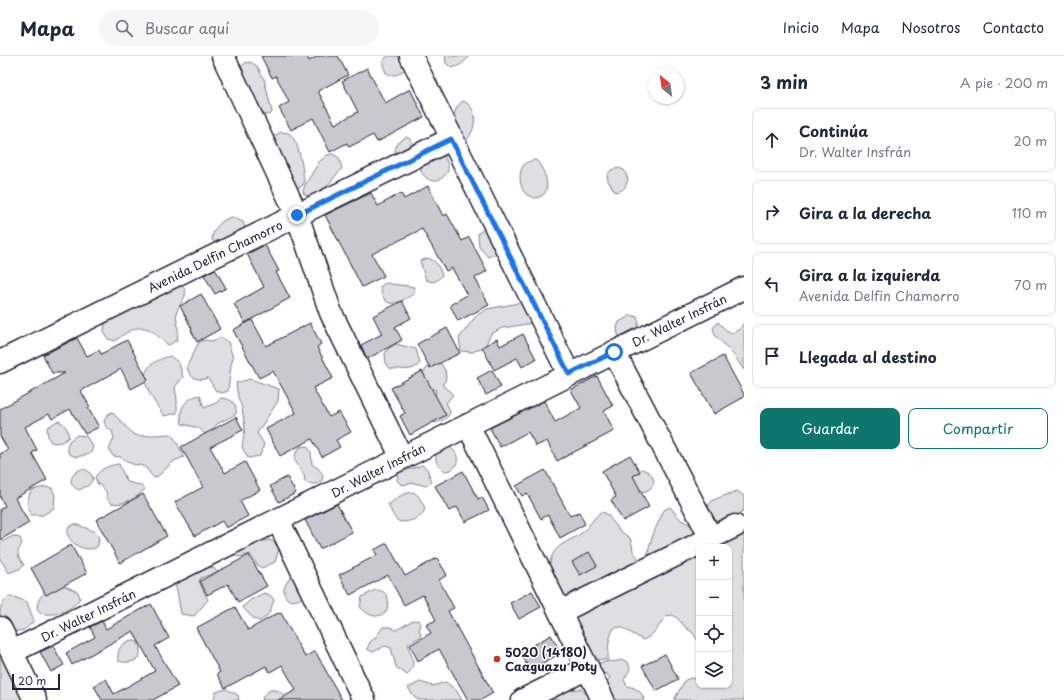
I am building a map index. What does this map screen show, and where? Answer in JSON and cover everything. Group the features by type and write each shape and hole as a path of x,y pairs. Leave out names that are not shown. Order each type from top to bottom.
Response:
{"street":[{"path":"223,56 297,215 331,313 402,458"},
{"path":"411,56 569,374"},
{"name":"Avenida Delfin Chamorro","path":"0,362 451,139"},
{"name":"Dr. Walter Insfrán","path":"12,652 744,288"},
{"path":"614,352 711,538"},
{"path":"468,425 603,700"},
{"path":"278,520 364,700"},
{"path":"560,612 735,526"},
{"path":"0,628 35,700"},
{"path":"524,700 588,668"}],"shaded area":[{"path":"388,56 403,56 407,63 405,69 401,73 392,75 386,73 383,60"},
{"path":"445,56 468,56 468,58 461,64 451,68 446,63"},
{"path":"250,62 257,66 264,79 272,112 270,115 262,114 238,70 245,63"},
{"path":"463,101 468,104 474,114 474,126 465,142 453,127 456,109"},
{"path":"281,132 288,133 292,136 300,156 304,184 295,191 272,149 273,137"},
{"path":"407,137 412,141 415,148 395,159 396,146"},
{"path":"443,152 448,165 448,171 439,180 430,180 422,173 420,167 421,161"},
{"path":"333,154 339,158 342,168 340,171 320,193 309,196 304,194 303,191 305,185 319,162 327,155"},
{"path":"536,160 544,172 547,187 543,195 534,198 527,195 522,188 520,175 525,164"},
{"path":"619,168 624,170 628,179 621,191 615,192 608,181 607,175 611,170"},
{"path":"232,217 243,222 245,228 243,234 216,243 212,240 212,236 216,228 221,222"},
{"path":"489,226 499,253 488,257 479,247 478,233"},
{"path":"428,258 436,263 442,275 435,281 426,280 420,261"},
{"path":"385,283 414,287 414,294 398,302 389,303 382,295 380,287"},
{"path":"174,286 182,286 185,292 184,298 176,314 178,330 177,340 169,345 152,331 142,328 132,330 115,341 108,339 104,332 105,322"},
{"path":"526,300 540,322 502,328 491,334 485,346 473,352 461,351 459,338 476,316 487,309"},
{"path":"631,315 637,317 639,323 634,335 623,338 618,335 617,328 619,322"},
{"path":"718,322 726,330 732,333 739,329 744,322 744,370 733,354 715,335 713,328"},
{"path":"221,337 228,342 233,358 228,391 222,393 216,391 208,378 197,379 191,376 187,366 199,342 205,340 212,341"},
{"path":"396,344 416,349 420,363 414,368 410,369 391,369 386,365 385,353 389,348"},
{"path":"170,356 179,363 183,377 175,387 177,413 164,416 152,398 145,381 149,366"},
{"path":"439,361 445,370 446,377 443,386 453,395 446,403 450,410 448,416 435,423 431,422 436,390 430,388 423,373 430,364"},
{"path":"250,379 279,389 278,401 257,433 264,444 260,456 248,458 242,447 245,428 236,383"},
{"path":"200,395 204,408 216,403 221,398 228,399 235,404 236,414 217,424 214,428 217,437 206,435 199,428 182,424 181,414 184,405 190,399"},
{"path":"112,412 133,434 138,436 171,434 184,457 174,461 154,478 145,467 132,464 120,457 113,456 109,450 114,438 112,431 106,427 104,421 107,415"},
{"path":"57,421 66,427 69,437 56,443 51,442 48,437 47,428"},
{"path":"77,435 86,436 93,447 91,453 76,457 69,454 67,448 69,441"},
{"path":"307,446 311,452 312,465 318,468 323,475 322,481 316,484 305,482 304,475 294,459 300,447"},
{"path":"448,446 455,452 457,460 454,468 445,471 437,463 436,455 437,451"},
{"path":"119,464 127,482 140,485 145,489 130,500 116,504 111,503 107,498 106,491 97,483 95,477 105,468"},
{"path":"422,465 427,469 432,482 426,486 414,483 401,485 397,480 398,474"},
{"path":"81,469 89,472 93,479 89,485 79,490 72,485 71,479"},
{"path":"642,469 651,474 654,483 651,488 644,492 639,489 632,478 636,472"},
{"path":"45,487 52,488 55,495 54,508 43,515 31,515 27,503 31,490"},
{"path":"737,491 744,496 744,510 736,516 728,519 710,522 705,509 713,500"},
{"path":"414,492 419,497 425,508 423,514 418,518 404,522 396,520 388,504 400,496"},
{"path":"670,507 681,520 731,540 744,535 744,700 674,700 685,680 691,678 696,679 696,688 732,688 732,544 696,544 696,638 692,632 672,615 666,616 653,633 643,640 621,627 614,628 609,639 608,660 596,659 591,654 549,568 553,553 557,548 584,531 601,512 607,514 619,530 630,538 633,551 640,561 647,562 649,548 655,529 664,510"},
{"path":"75,524 94,531 98,535 99,541 97,547 88,549 79,547 72,541 67,533 69,527"},
{"path":"13,536 20,538 22,544 18,555 24,565 9,573 0,559 0,543"},
{"path":"270,540 275,543 279,549 275,562 262,568 257,565 250,554 240,557 233,555 235,549"},
{"path":"206,567 213,567 217,572 201,578 199,581 208,600 194,616 181,614 177,591 173,580"},
{"path":"293,574 304,596 298,600 292,601 285,595 284,589"},
{"path":"63,585 78,592 80,598 77,603 68,610 62,612 51,614 40,613 37,608 38,602 42,595 49,590"},
{"path":"375,590 380,590 386,594 388,600 386,612 379,616 372,616 360,607 362,597"},
{"path":"264,593 270,595 274,600 268,615 259,621 253,618 242,607 252,599"},
{"path":"8,597 14,597 27,602 34,621 24,630 11,632 0,621 1,607 3,602"},
{"path":"414,620 420,621 421,626 419,629 421,634 420,637 408,644 413,664 407,675 396,667 391,648 385,646 373,652 367,649 370,642 383,627 390,627 396,630"},
{"path":"0,635 31,700 0,700"},
{"path":"131,640 138,642 140,648 139,657 129,662 118,661 120,648 124,643"},
{"path":"622,660 628,662 630,669 624,680 627,686 638,690 642,694 644,700 606,700 605,683 610,678 606,673 600,676 596,664"},
{"path":"420,682 433,686 446,682 457,691 462,700 419,700 415,698 408,688"},
{"path":"226,689 238,695 239,700 213,700 216,692"},
{"path":"581,689 593,700 538,700 555,691"},
{"path":"270,690 280,692 285,700 262,700 263,696"}],"building":[{"path":"261,56 307,56 309,61 318,56 338,56 348,75 318,91 335,124 358,112 342,81 367,68 385,103 410,89 424,117 377,142 373,135 349,147 347,143 330,152 313,118 291,130 279,108 289,102 276,76 272,78"},
{"path":"428,186 443,216 447,214 462,241 469,237 487,271 475,278 489,305 458,321 450,305 467,295 452,268 446,271 422,229 372,254 384,276 362,287 325,215 371,193 378,206 401,193 404,199"},
{"path":"265,245 279,271 276,272 290,298 245,323 234,304 264,287 247,254"},
{"path":"215,269 226,288 215,294 204,275"},
{"path":"201,294 220,329 197,342 180,306"},
{"path":"402,301 411,318 395,327 402,340 367,359 361,345 382,334 373,316"},
{"path":"252,320 266,346 310,323 321,344 317,347 333,378 313,388 329,417 339,412 351,432 336,440 340,447 322,457 312,439 280,456 266,429 296,413 273,371 259,378 233,330"},
{"path":"447,328 460,353 430,368 417,344"},
{"path":"523,334 536,359 522,367 517,358 494,370 482,347 497,339 500,346"},
{"path":"77,338 87,356 99,350 101,354 127,340 148,380 131,389 121,369 81,391 90,407 88,408 99,427 85,434 70,409 52,419 49,414 25,427 37,450 32,453 47,480 15,498 29,523 0,540 0,509 5,506 0,497 0,454 8,450 0,436 0,409 65,373 52,373 43,355"},
{"path":"723,356 744,394 744,397 714,414 691,373"},
{"path":"492,370 501,387 486,395 477,378"},
{"path":"422,371 446,415 410,435 400,416 405,413 391,388"},
{"path":"597,376 613,406 604,411 614,431 557,461 547,441 536,446 528,432 500,447 490,428 544,401 555,422 581,408 571,390"},
{"path":"236,417 243,430 210,447 225,473 245,462 260,490 240,501 248,516 226,528 222,521 195,536 175,502 203,487 181,447"},
{"path":"630,455 640,472 633,476 649,507 623,521 611,500 616,497 602,471"},
{"path":"545,470 570,516 579,512 585,524 560,538 548,515 541,519 527,493 522,496 516,486"},
{"path":"463,471 478,499 482,497 489,510 465,522 457,507 449,511 435,486"},
{"path":"287,477 296,493 279,502 270,486"},
{"path":"143,494 167,536 120,563 96,520"},
{"path":"337,504 352,532 320,549 305,520"},
{"path":"387,543 405,576 437,558 447,575 439,580 454,608 448,611 493,693 481,700 468,700 439,649 418,661 410,645 431,633 426,625 436,620 423,595 404,605 388,575 350,595 339,575 377,555 374,550"},
{"path":"71,545 87,573 46,595 31,568"},
{"path":"589,552 597,566 580,575 572,562"},
{"path":"249,555 267,586 238,602 228,584 207,595 200,581"},
{"path":"532,591 541,607 519,619 510,603"},
{"path":"151,604 169,638 155,646 178,686 153,700 102,700 94,686 106,679 114,694 155,671 133,631 72,665 66,653 95,637 90,627 102,621 106,629"},
{"path":"235,607 248,630 278,613 281,613 305,657 315,651 342,700 278,700 296,690 282,665 270,672 266,666 225,688 217,674 220,672 196,628"},
{"path":"551,635 561,653 530,670 520,653"},
{"path":"53,646 64,665 51,672 40,652"},
{"path":"665,654 678,679 656,691 642,666"}],"place":[{"name":"5020 (14180) Caaguazu Poty","path":"497,659"}],"route":[{"path":"297,215 451,139 569,374 614,352"}]}
